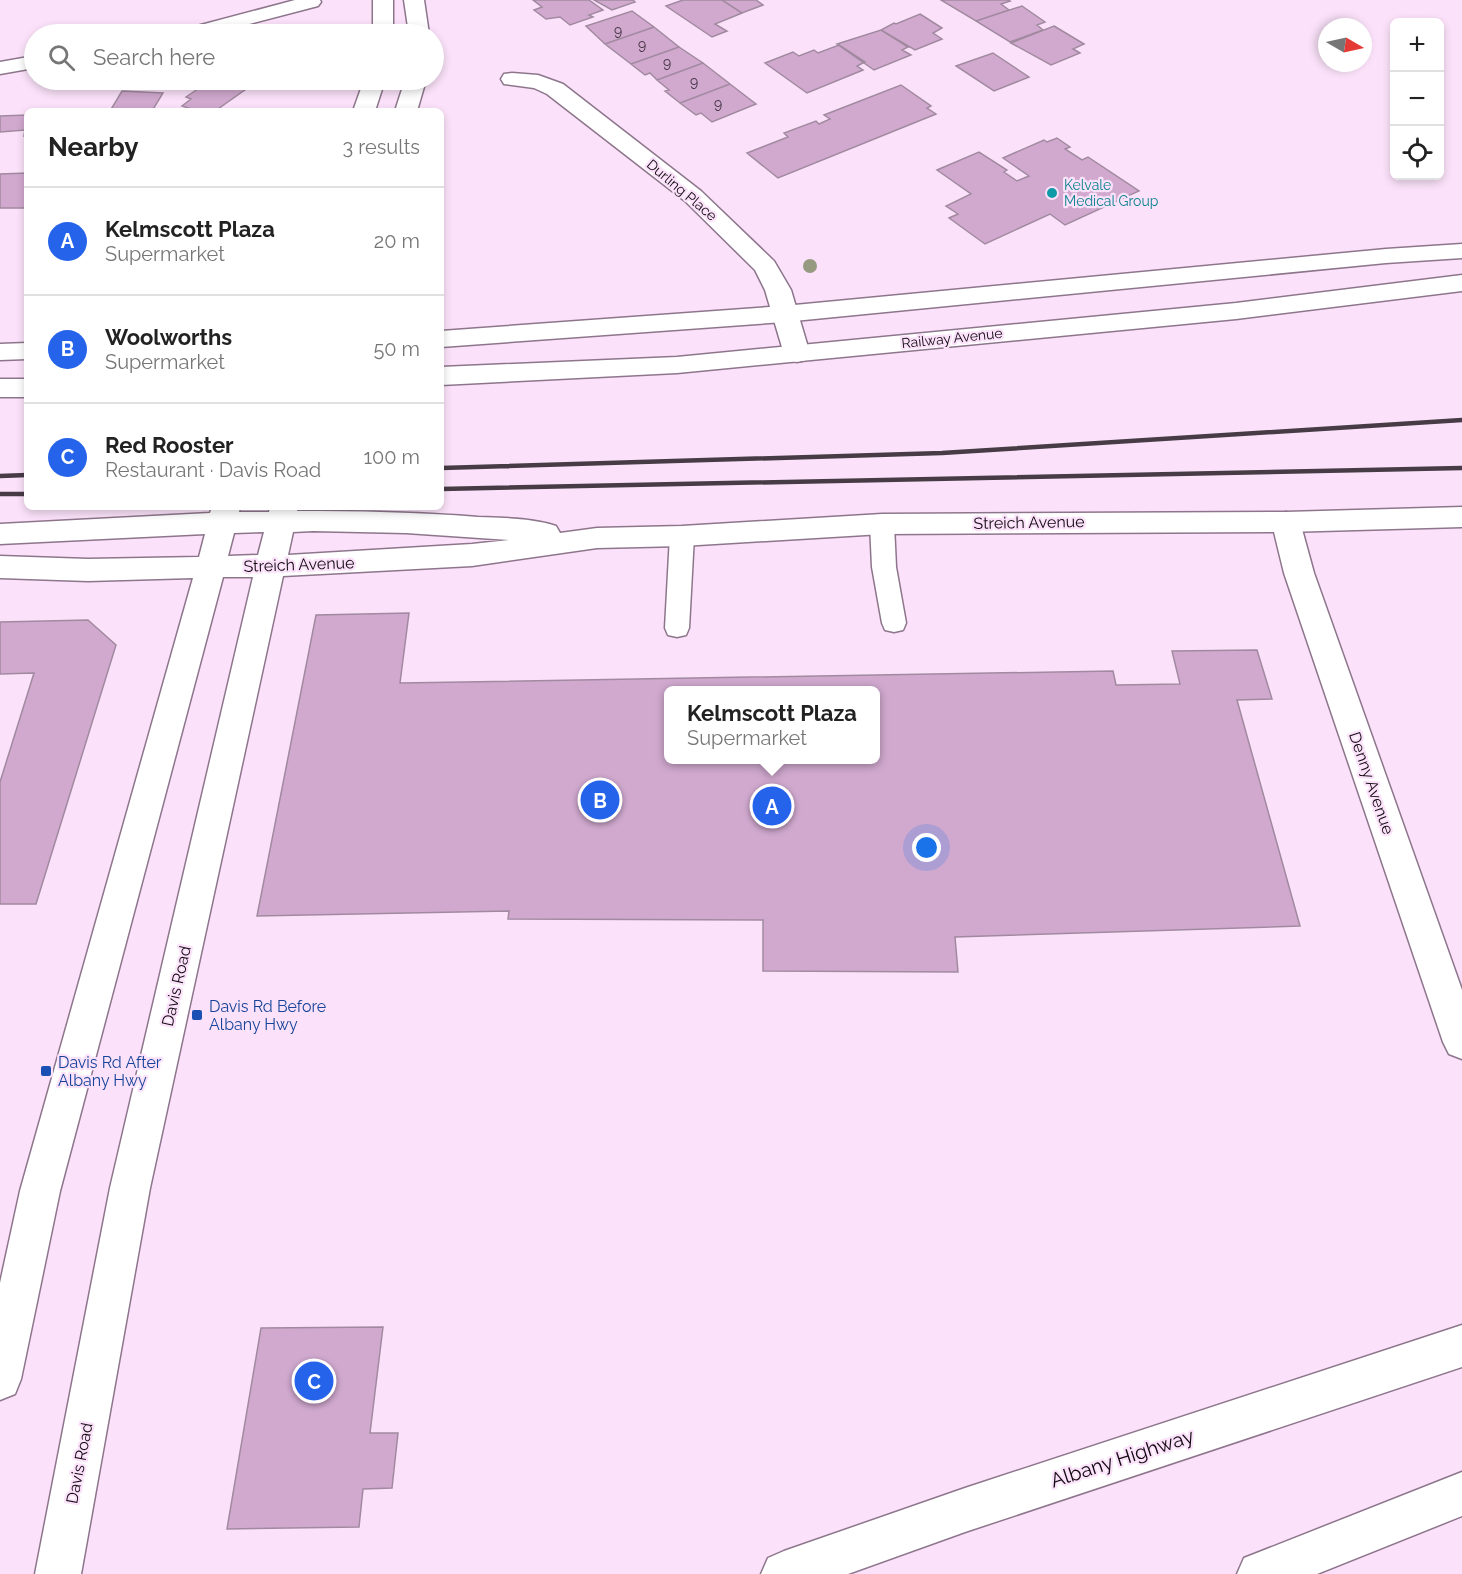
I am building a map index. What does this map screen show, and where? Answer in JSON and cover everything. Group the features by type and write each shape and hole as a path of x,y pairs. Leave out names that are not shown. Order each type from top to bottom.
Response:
{"main road":[{"path":"383,0 383,24"},
{"path":"414,0 418,24"},
{"path":"227,24 311,2"},
{"path":"0,68 24,64"},
{"name":"Durling Place","path":"512,79 538,82 555,89 693,196 765,266 778,290 797,354"},
{"path":"364,108 370,90"},
{"path":"407,108 412,90"},
{"path":"444,339 784,314 1374,257 1462,251"},
{"name":"Railway Avenue","path":"444,376 677,365 1236,311 1462,283"},
{"path":"0,352 24,351"},
{"path":"0,387 24,388"},
{"name":"Streich Avenue","path":"0,534 224,515 282,513 475,525 597,538"},
{"name":"Davis Road","path":"58,1574 130,1188 282,513"},
{"path":"0,1378 40,1191 102,958 190,647 224,515"},
{"name":"Streich Avenue","path":"0,567 88,570 269,566 472,555 597,538 682,536 882,524 1286,522 1462,517"},
{"name":"Denny Avenue","path":"1286,522 1299,573 1462,1042"},
{"name":"Albany Highway","path":"784,1574 965,1510 1462,1346"},
{"path":"1260,1574 1462,1494"}],"lane":[{"path":"882,524 885,567 894,623"},
{"path":"677,628 682,536"}],"building":[{"path":"533,0 589,0 603,10 589,15 593,17 570,25 560,17 546,19 534,10 542,7"},
{"path":"594,0 633,0 635,2 612,10"},
{"path":"683,0 722,0 742,13 715,24 727,31 712,37 666,6"},
{"path":"722,0 756,0 763,5 742,13"},
{"path":"941,0 1010,1 1001,4 1009,10 976,21"},
{"path":"1022,6 1045,22 1037,25 1043,30 1010,42 976,21"},
{"path":"632,11 654,27 605,44 586,26"},
{"path":"920,14 942,28 933,33 942,39 915,50 881,30 894,23"},
{"path":"1054,26 1084,44 1073,49 1080,53 1051,65 1011,43"},
{"path":"654,27 679,47 631,64 605,44"},
{"path":"881,30 908,47 902,50 911,55 874,70 837,44"},
{"path":"839,45 865,62 857,66 863,70 807,93 765,63 793,52 799,56 814,50 818,53"},
{"path":"679,47 703,63 657,80 650,73 645,75 631,64"},
{"path":"993,53 1029,77 994,91 956,66"},
{"path":"703,63 730,84 680,103 665,91 669,90 657,80"},
{"path":"730,84 756,104 712,122 701,113 696,115 680,103"},
{"path":"901,85 931,106 927,108 936,114 778,178 747,153 788,137 784,133 816,121 819,124 830,119 824,115"},
{"path":"196,90 245,90 219,108 182,106 191,99 186,97"},
{"path":"122,91 163,93 154,108 112,108"},
{"path":"24,115 24,130 0,132 0,116"},
{"name":"Kelvale Medical Group","path":"1057,138 1070,147 1065,149 1082,160 1088,157 1139,191 1065,225 1050,214 985,244 949,218 958,214 946,206 971,194 937,170 979,152 1007,170 1004,172 1017,181 1029,176 1003,158 1044,140 1047,142"},
{"path":"24,173 24,208 0,208 0,174"},
{"path":"409,613 400,683 1113,671 1116,685 1180,684 1172,651 1257,650 1272,699 1237,700 1300,926 955,937 958,972 763,971 763,920 508,919 509,911 257,916 316,615"},
{"path":"88,620 116,645 36,904 0,904 0,782 34,673 0,674 0,622"},
{"path":"383,1327 370,1433 398,1433 392,1488 363,1489 359,1527 227,1529 261,1328"}],"railway":[{"path":"444,468 942,453 1462,420"},
{"path":"444,489 1462,468"},
{"path":"0,476 24,475"},
{"path":"0,494 24,494"}],"place":[{"name":"Kelvale Medical Group","path":"1052,193"},
{"name":"Woolworths","path":"600,800"},
{"name":"Kelmscott Plaza","path":"772,806"},
{"name":"Davis Rd Before Albany Hwy","path":"197,1015"},
{"name":"Davis Rd After Albany Hwy","path":"46,1071"},
{"name":"Red Rooster","path":"314,1381"}]}
